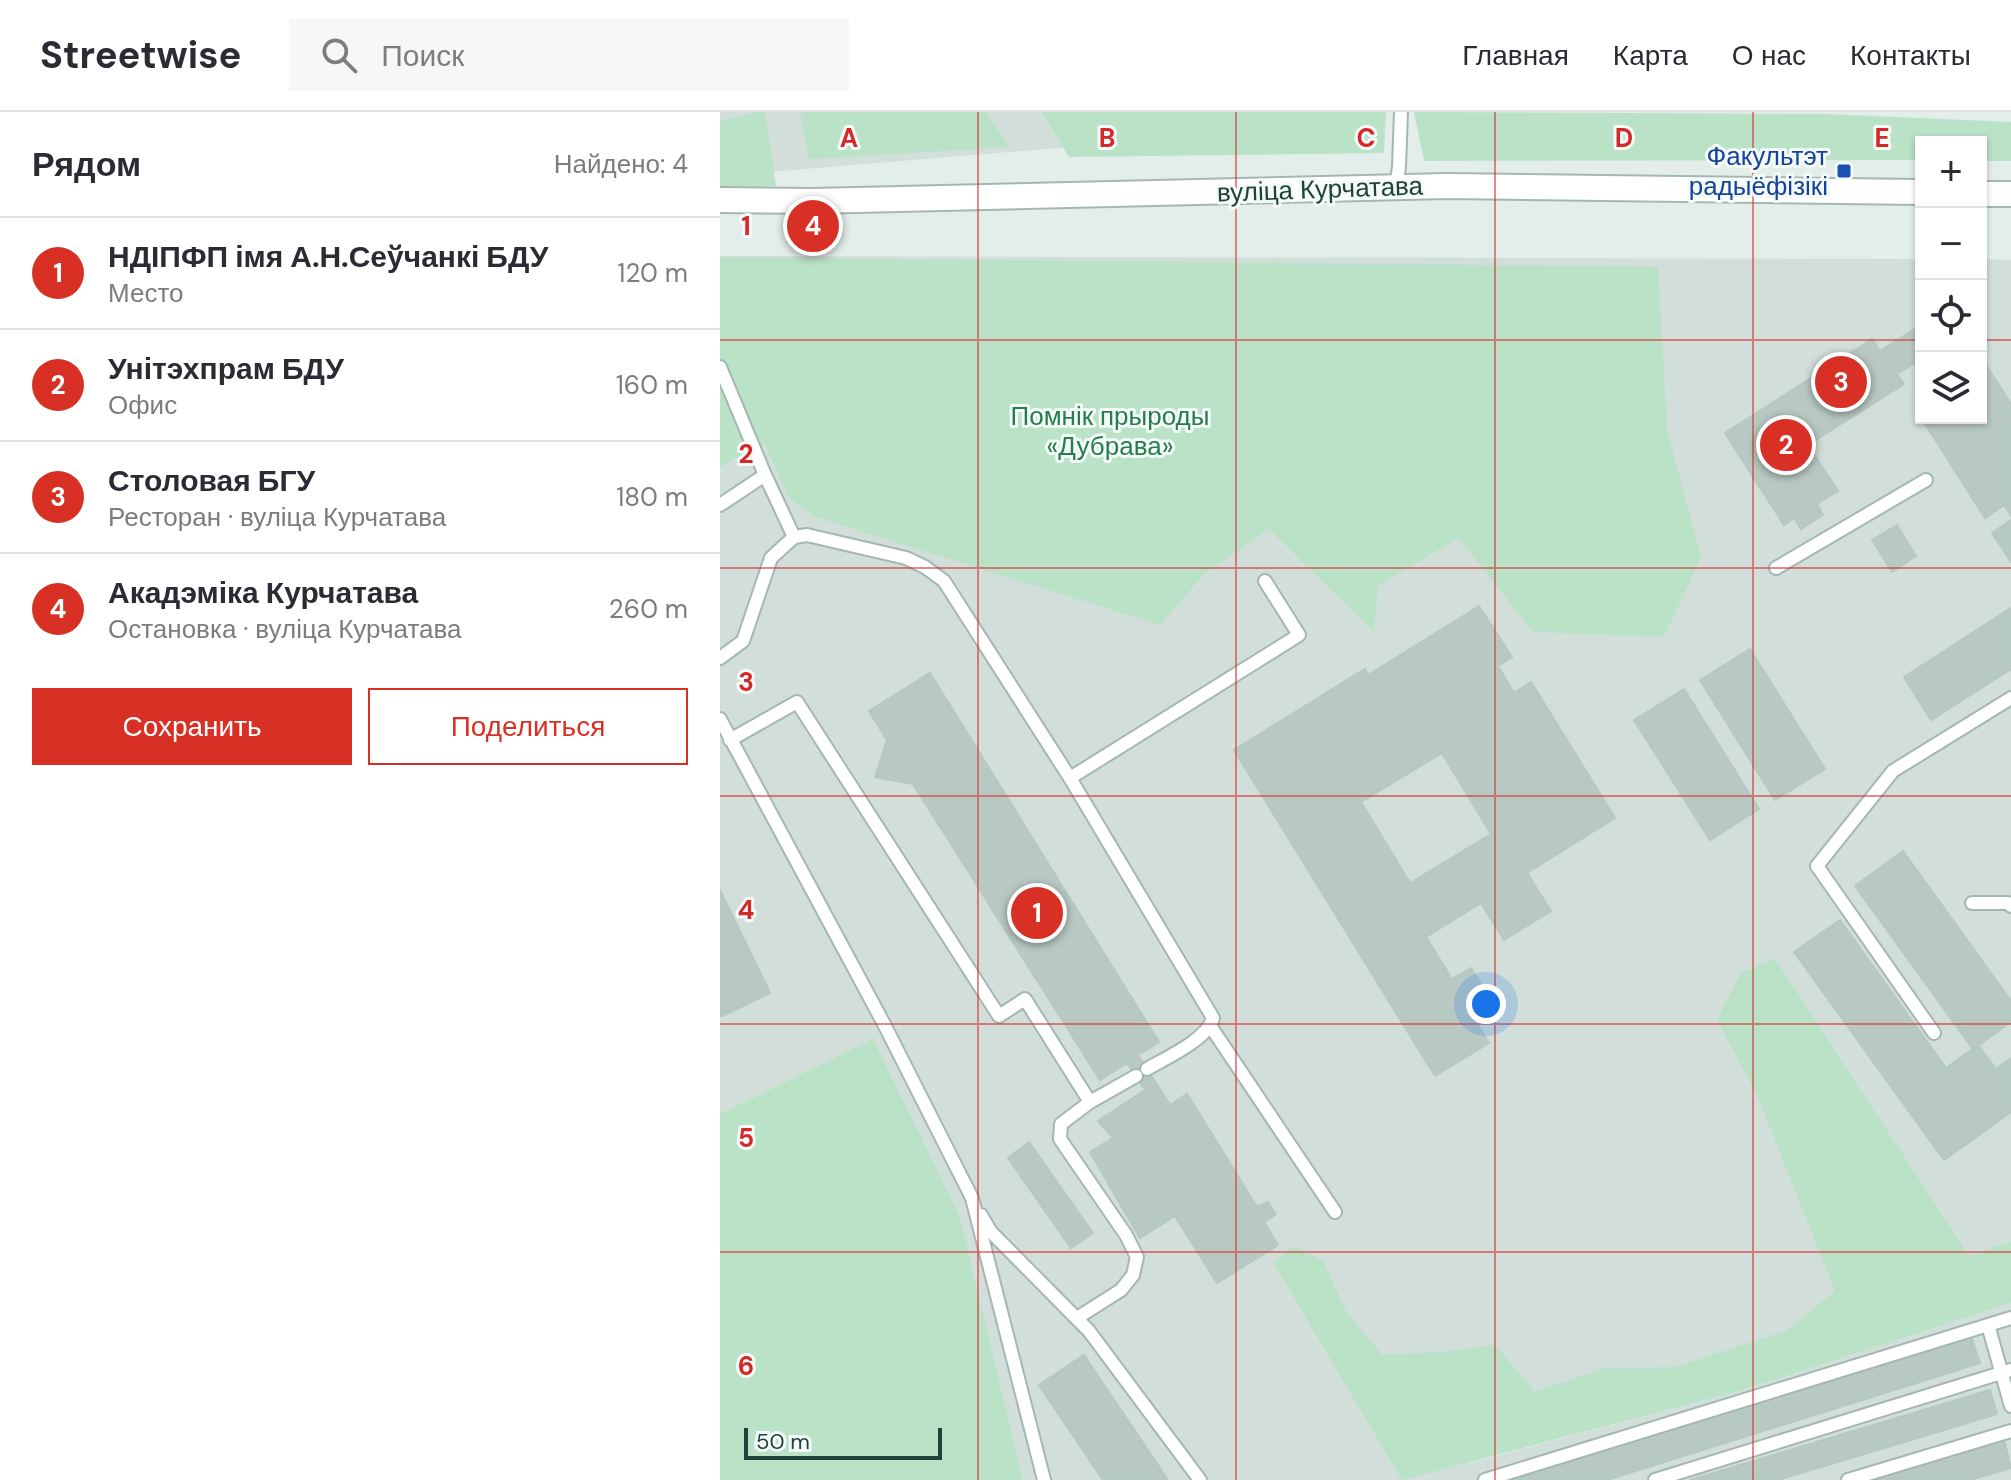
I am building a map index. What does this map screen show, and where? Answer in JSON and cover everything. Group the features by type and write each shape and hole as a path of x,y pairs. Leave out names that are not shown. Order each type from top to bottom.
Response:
{"street":[{"name":"вуліца Курчатава","path":"720,200 813,201 1447,186 1915,192"},
{"path":"1987,194 2011,194"}],"lane":[{"path":"1396,187 1401,112"},
{"path":"720,367 794,537"},
{"path":"720,505 765,475"},
{"path":"1776,568 1926,480"},
{"path":"720,658 743,641 771,558 794,537 807,535 906,558 925,567 944,581 1070,778 1213,1018 1211,1027 1189,1044 1090,1102 1061,1124 1060,1139 1126,1235 1137,1257 1133,1275 1121,1290 1077,1318"},
{"path":"1070,778 1299,635 1265,581"},
{"path":"1934,1033 1817,866 1893,771 2011,698"},
{"path":"730,740 797,702 999,1016 1025,999 1090,1102"},
{"path":"720,719 884,1024 991,1232 1089,1331 1200,1480"},
{"path":"1972,903 2008,903 2011,906"},
{"path":"1211,1027 1335,1212"},
{"path":"972,1198 1044,1480"},
{"path":"1485,1480 2011,1318"},
{"path":"1988,1325 2006,1372 2011,1406"},
{"path":"1655,1480 2006,1372"},
{"path":"1848,1480 2011,1431"}],"shaded area":[{"path":"720,112 1062,112 1083,146 720,176"},
{"path":"720,256 1915,259 1915,424 1987,424 1987,259 2011,260 2011,1241 1466,1464 1736,1392 2011,1303 2011,1480 1023,1480 960,1216 873,1039 720,1114 720,467 730,460 720,435"}],"green space":[{"path":"765,112 776,186 720,187 720,121"},
{"path":"986,112 1009,147 809,159 800,114"},
{"path":"1042,112 1386,112 1384,153 1069,157"},
{"path":"1414,112 1826,114 2011,122 2011,161 1987,161 1987,136 1915,136 1915,160 1424,161"},
{"name":"Помнік прыроды «Дубрава»","path":"720,257 1658,267 1667,430 1701,557 1664,637 1533,632 1459,538 1378,585 1374,632 1269,529 1204,574 1160,625 816,517 788,497 764,442 720,467"},
{"path":"1775,959 1969,1256 2011,1241 2011,1303 1736,1392 1402,1480 1273,1262 1294,1246 1323,1261 1346,1311 1382,1355 1495,1345 1535,1392 1605,1368 1675,1367 1788,1330 1835,1291 1757,1095 1717,1020 1741,973"},
{"path":"873,1039 960,1216 1023,1480 720,1480 720,1114"}],"building":[{"path":"1915,329 1915,363 1897,374 1904,384 1808,445 1838,491 1817,504 1823,515 1801,529 1794,518 1784,525 1725,433 1872,339 1880,351"},
{"path":"1987,366 2011,404 2011,516 2004,505 1985,518 1925,424 1987,424"},
{"path":"2011,520 2011,562 1992,533"},
{"path":"1897,525 1916,556 1892,572 1872,540"},
{"path":"1479,606 1512,657 1498,666 1514,693 1531,682 1615,818 1527,873 1551,911 1504,940 1481,903 1426,937 1452,979 1471,968 1487,994 1466,1006 1489,1043 1435,1076 1234,750 1365,669 1368,675","holes":["1442,753 1491,834 1410,883 1361,802"]},
{"path":"2011,608 2011,669 1931,720 1904,677"},
{"path":"1750,649 1825,769 1775,800 1700,680"},
{"path":"930,673 1159,1042 1138,1055 1170,1105 1187,1094 1257,1207 1268,1202 1276,1214 1264,1222 1278,1245 1217,1283 1175,1216 1140,1238 1090,1152 1113,1138 1098,1121 1145,1090 1127,1063 1100,1080 913,784 875,777 887,740 869,711"},
{"path":"1684,689 1759,809 1710,840 1634,720"},
{"path":"1903,851 2011,1001 2011,1022 1973,1049 1855,886"},
{"path":"720,890 770,993 720,1017"},
{"path":"1840,920 1946,1068 1978,1045 1996,1069 2011,1058 2011,1112 1944,1160 1794,952"},
{"path":"1029,1142 1093,1233 1071,1248 1008,1158"},
{"path":"1971,1336 1980,1363 1607,1480 1513,1480"},
{"path":"1084,1355 1168,1480 1103,1480 1039,1385"},
{"path":"1990,1390 1997,1414 1778,1480 1690,1480"},
{"path":"2003,1436 2011,1468 1970,1480 1864,1480"}],"place":[{"name":"Факультэт радыёфізікі","path":"1844,171"},
{"name":"Акадэміка Курчатава","path":"813,226"},
{"name":"Столовая БГУ","path":"1841,382"},
{"name":"Унітэхпрам БДУ","path":"1786,445"},
{"name":"НДІПФП імя А.Н.Сеўчанкі БДУ","path":"1037,913"}]}
